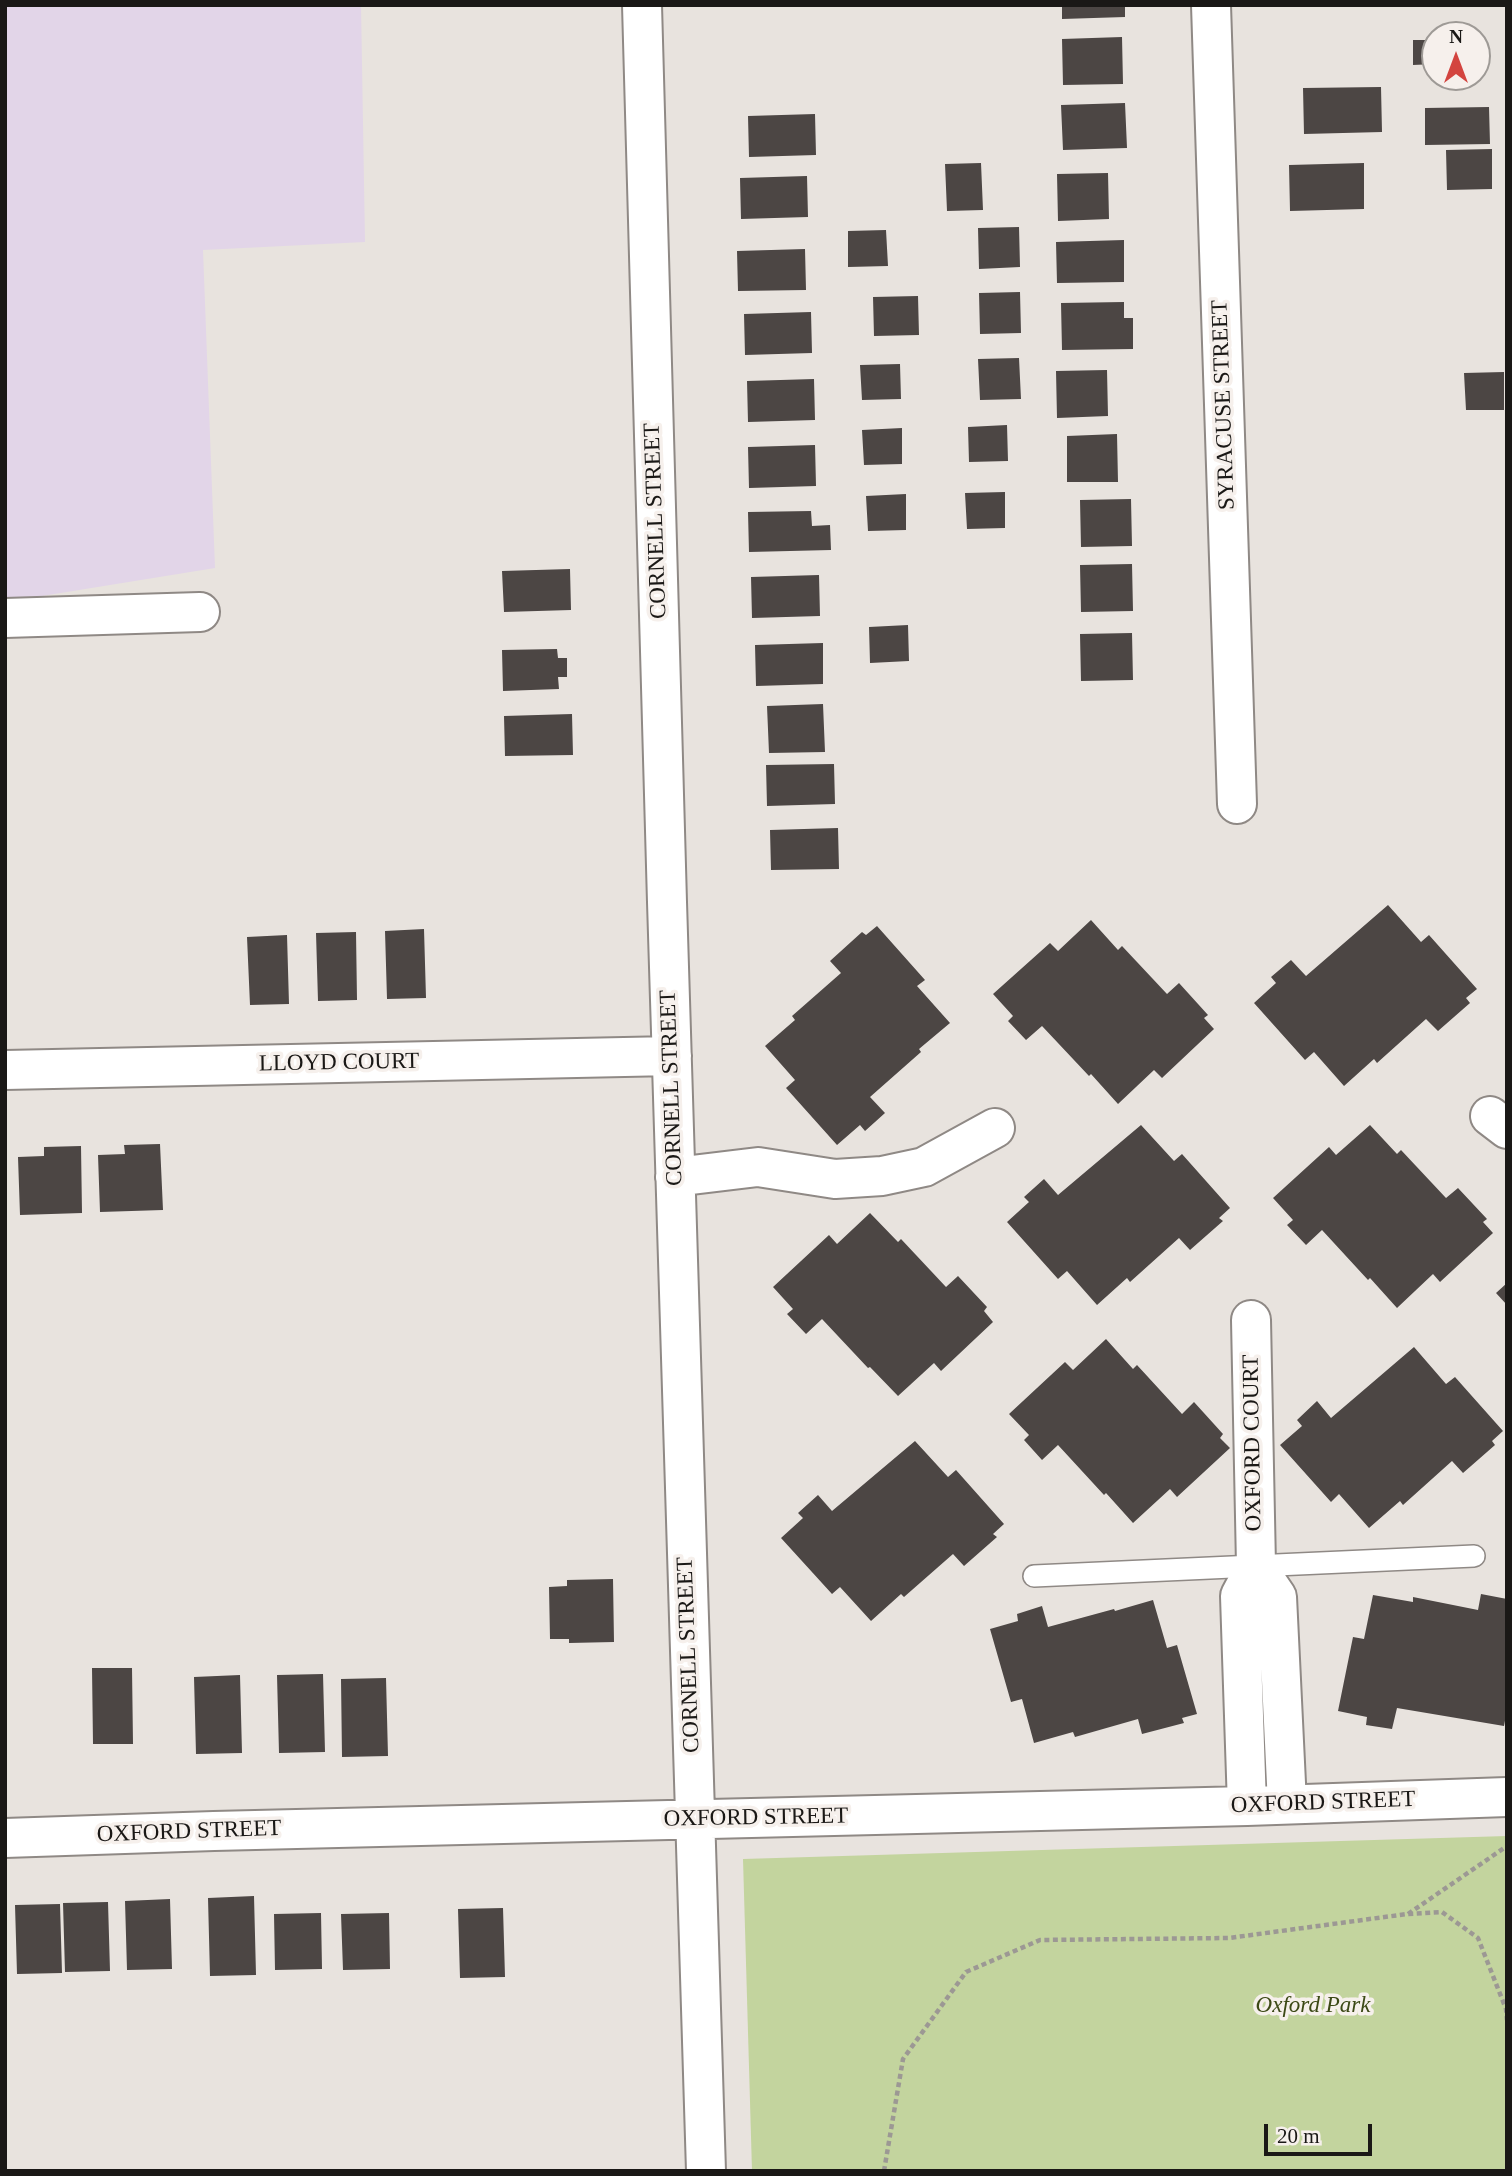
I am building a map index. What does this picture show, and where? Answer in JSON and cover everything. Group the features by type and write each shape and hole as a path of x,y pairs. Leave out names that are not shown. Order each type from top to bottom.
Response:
{"street":[{"name":"CORNELL STREET","path":"642,5 706,2171"},
{"name":"SYRACUSE STREET","path":"1211,5 1237,804"},
{"path":"5,618 201,612"},
{"name":"LLOYD COURT","path":"5,1070 672,1055"},
{"path":"675,1177 758,1167 835,1179 882,1176 924,1167 995,1128"},
{"name":"OXFORD COURT","path":"1247,1806 1240,1595 1256,1566 1251,1320"},
{"path":"1256,1566 1278,1597 1287,1804"},
{"name":"OXFORD STREET","path":"5,1838 1507,1797"}],"lane":[{"path":"1034,1576 1474,1556"}],"path":[{"path":"1407,1914 1507,1846"},
{"path":"884,2171 903,2059 966,1972 1040,1940 1229,1938 1407,1914 1442,1912 1478,1938 1506,2009 1507,2020"}],"shaded area":[{"path":"5,5 361,5 365,242 203,250 215,568 5,602"}],"green space":[{"name":"Oxford Park","path":"1507,1836 1507,2171 752,2171 743,1859"}],"building":[{"path":"1062,5 1125,5 1125,17 1062,19"},
{"path":"1122,37 1123,84 1063,85 1062,39"},
{"path":"1413,40 1421,40 1421,65 1413,65"},
{"path":"1381,87 1382,132 1304,134 1303,88"},
{"path":"1125,103 1127,148 1063,150 1061,105"},
{"path":"1489,107 1490,144 1425,145 1425,108"},
{"path":"815,114 816,155 749,157 748,116"},
{"path":"1492,149 1492,189 1447,190 1446,150"},
{"path":"981,163 983,210 947,211 945,164"},
{"path":"1364,163 1364,209 1290,211 1289,165"},
{"path":"1108,173 1109,219 1058,221 1057,174"},
{"path":"807,176 808,217 741,219 740,178"},
{"path":"1019,227 1020,267 979,269 978,228"},
{"path":"886,230 888,266 848,267 848,231"},
{"path":"1124,240 1124,282 1057,283 1056,242"},
{"path":"805,249 806,290 738,291 737,251"},
{"path":"1020,292 1021,333 980,334 979,293"},
{"path":"918,296 919,335 874,336 873,297"},
{"path":"1124,302 1124,318 1133,318 1133,349 1062,350 1061,303"},
{"path":"811,312 812,353 745,355 744,314"},
{"path":"1019,358 1021,399 980,400 978,359"},
{"path":"900,364 901,399 862,400 860,365"},
{"path":"1107,370 1108,416 1057,418 1056,371"},
{"path":"1504,372 1504,410 1466,410 1464,373"},
{"path":"814,379 815,420 748,422 747,381"},
{"path":"1007,425 1008,461 969,462 968,427"},
{"path":"902,428 902,464 864,465 862,430"},
{"path":"1117,434 1118,482 1067,482 1067,436"},
{"path":"815,445 816,486 749,488 748,447"},
{"path":"1005,492 1005,528 967,529 965,493"},
{"path":"906,494 906,530 868,531 866,496"},
{"path":"1131,499 1132,546 1081,547 1080,500"},
{"path":"811,511 812,526 830,525 831,550 749,552 748,512"},
{"path":"1132,564 1133,611 1081,612 1080,565"},
{"path":"570,569 571,610 504,612 502,571"},
{"path":"819,575 820,616 752,618 751,577"},
{"path":"908,625 909,661 870,663 869,627"},
{"path":"1132,633 1133,680 1081,681 1080,634"},
{"path":"823,643 823,684 756,686 755,645"},
{"path":"557,649 558,658 567,658 567,677 558,677 559,689 503,691 502,650"},
{"path":"823,704 825,752 769,753 767,706"},
{"path":"572,714 573,755 505,756 504,716"},
{"path":"834,764 835,804 767,806 766,765"},
{"path":"838,828 839,869 771,870 770,830"},
{"path":"1388,905 1421,942 1429,935 1477,989 1466,998 1470,1003 1438,1031 1426,1019 1377,1063 1374,1059 1344,1086 1314,1052 1305,1060 1254,1003 1276,983 1271,977 1291,960 1306,976"},
{"path":"1091,920 1118,950 1122,946 1167,994 1179,983 1208,1015 1204,1018 1214,1029 1162,1078 1154,1070 1118,1104 1042,1026 1026,1040 1008,1021 1013,1016 993,994 1050,943 1058,951"},
{"path":"877,926 925,980 917,986 950,1023 870,1097 885,1113 865,1131 860,1125 837,1145 786,1088 795,1080 765,1046 795,1020 792,1016 841,973 830,961 862,932 866,935"},
{"path":"424,929 426,998 387,999 385,931"},
{"path":"356,932 357,1000 318,1001 316,933"},
{"path":"287,935 289,1004 250,1005 247,937"},
{"path":"1141,1125 1174,1161 1182,1154 1230,1208 1219,1218 1223,1221 1190,1250 1179,1238 1130,1282 1127,1278 1097,1305 1067,1271 1058,1279 1007,1222 1029,1202 1024,1197 1044,1179 1058,1195"},
{"path":"1370,1125 1397,1154 1401,1150 1446,1198 1458,1188 1487,1219 1483,1222 1493,1233 1440,1282 1433,1274 1397,1308 1322,1230 1306,1245 1287,1225 1293,1220 1273,1198 1329,1147 1336,1155"},
{"path":"160,1144 163,1210 100,1212 98,1155 125,1154 124,1145"},
{"path":"81,1146 82,1213 20,1215 18,1157 44,1156 44,1147"},
{"path":"870,1213 898,1242 901,1239 946,1287 958,1276 987,1307 984,1311 993,1322 941,1371 934,1363 898,1396 822,1319 806,1334 787,1314 793,1309 773,1287 829,1235 837,1244"},
{"path":"1507,1283 1507,1305 1496,1293"},
{"path":"1106,1339 1133,1369 1137,1365 1182,1414 1194,1402 1223,1434 1220,1438 1230,1448 1177,1497 1170,1489 1133,1523 1058,1445 1042,1460 1024,1440 1029,1435 1009,1414 1065,1362 1073,1370"},
{"path":"1414,1347 1446,1384 1455,1377 1503,1431 1492,1441 1495,1445 1463,1473 1452,1461 1403,1505 1400,1501 1369,1528 1339,1494 1331,1502 1280,1445 1302,1426 1297,1420 1317,1401 1331,1418"},
{"path":"915,1441 948,1477 956,1470 1004,1524 993,1534 997,1537 964,1566 953,1554 904,1597 901,1594 871,1621 840,1587 832,1594 781,1538 803,1518 798,1513 818,1495 832,1511"},
{"path":"613,1579 614,1642 569,1643 569,1639 550,1639 549,1587 567,1586 567,1580"},
{"path":"1481,1594 1507,1599 1507,1710 1504,1726 1397,1708 1392,1729 1366,1725 1367,1717 1338,1711 1353,1637 1364,1639 1373,1595 1413,1602 1413,1597 1478,1610"},
{"path":"1153,1600 1167,1648 1177,1645 1197,1714 1182,1718 1184,1723 1142,1734 1138,1719 1075,1737 1073,1732 1034,1743 1022,1699 1011,1702 990,1629 1018,1621 1017,1614 1042,1606 1048,1627"},
{"path":"92,1668 132,1668 133,1744 93,1744"},
{"path":"323,1674 325,1752 279,1753 277,1675"},
{"path":"240,1675 242,1753 196,1754 194,1677"},
{"path":"386,1678 388,1756 342,1757 341,1679"},
{"path":"254,1896 256,1975 210,1976 208,1898"},
{"path":"170,1899 172,1969 127,1970 125,1901"},
{"path":"108,1902 110,1971 65,1972 63,1903"},
{"path":"60,1904 62,1973 17,1974 15,1905"},
{"path":"503,1908 505,1977 460,1978 458,1909"},
{"path":"321,1913 322,1969 275,1970 274,1914"},
{"path":"389,1913 390,1969 343,1970 341,1914"}]}
